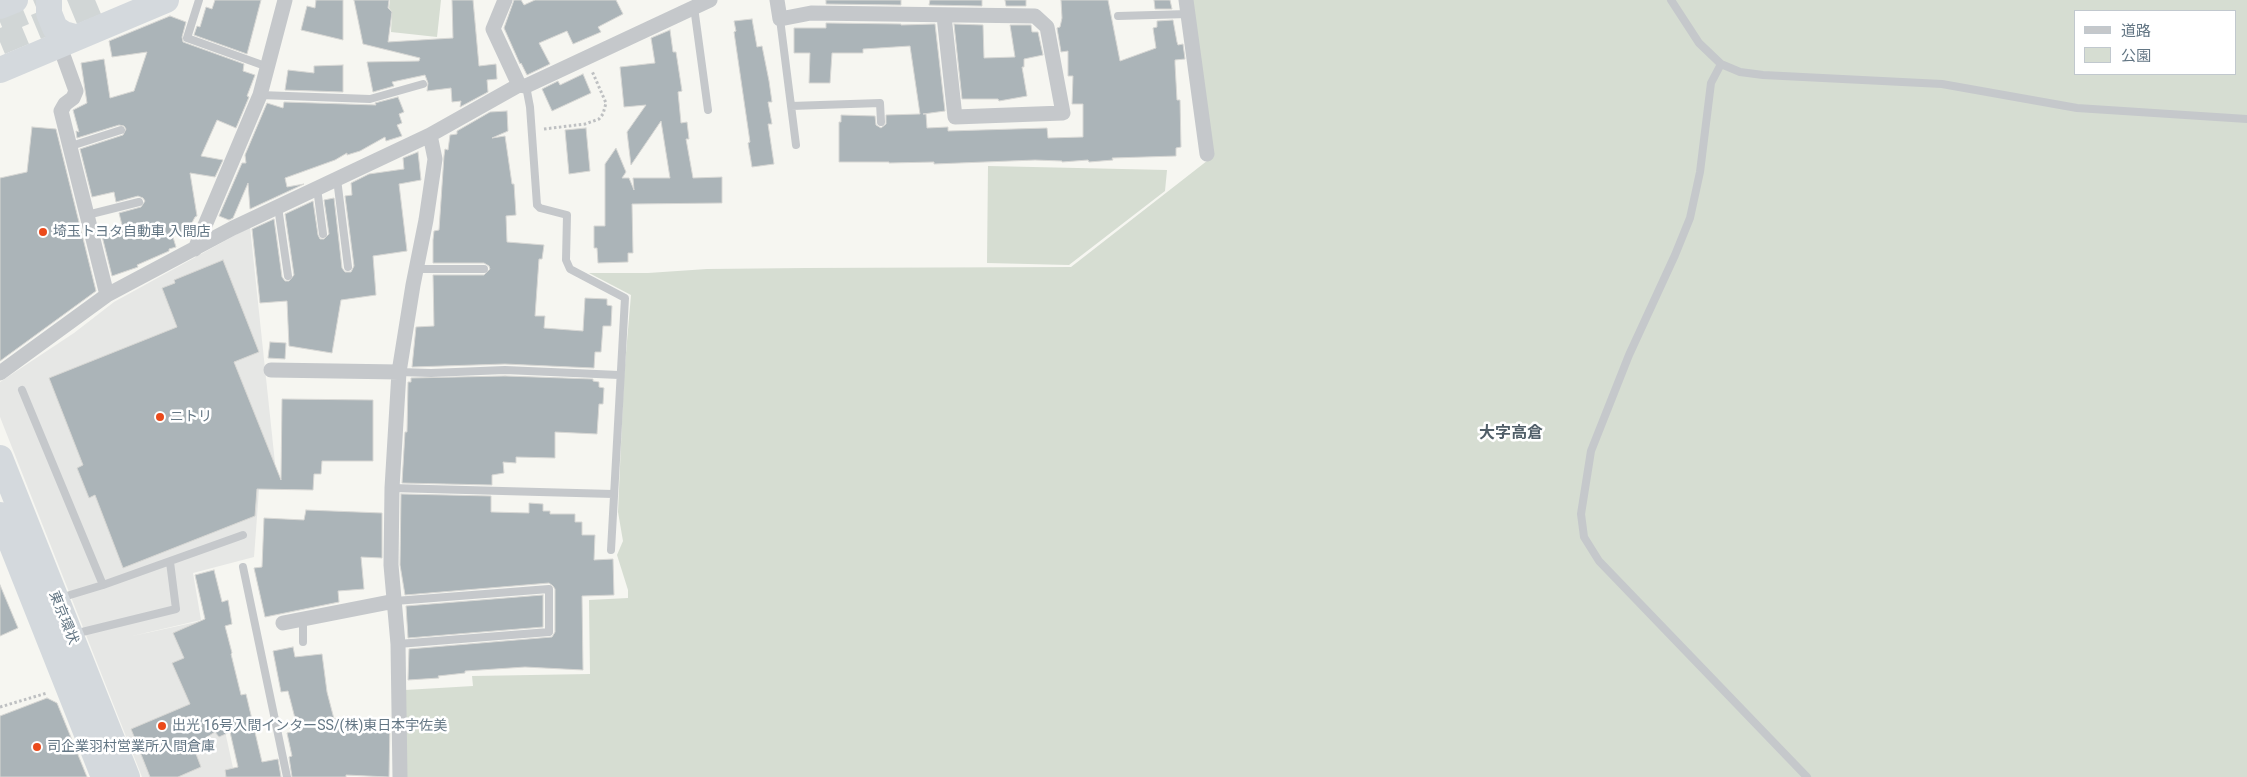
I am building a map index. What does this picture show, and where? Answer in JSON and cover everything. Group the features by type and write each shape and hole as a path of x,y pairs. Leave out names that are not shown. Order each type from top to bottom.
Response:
{"highway":[{"path":"0,6 15,0"},
{"path":"49,0 49,13 55,28 64,34 67,41"},
{"path":"0,70 166,0"},
{"name":"東京環状","path":"0,458 127,777"},
{"name":"東京環状","path":"0,515 104,777"}],"street":[{"path":"195,248 260,95 285,0"},
{"path":"505,0 493,29 522,86"},
{"path":"0,373 107,295 195,248 430,134 522,86 710,0"},
{"path":"777,0 780,19 810,13 1035,16 1047,26 1063,113 955,117 944,16"},
{"path":"1187,7 1207,154"},
{"path":"67,41 76,91 73,98 65,104 61,111 107,295"},
{"path":"400,777 398,644 391,565 392,488 399,372 435,159 430,134"},
{"path":"271,370 399,372"},
{"path":"283,623 395,601"}],"lane":[{"path":"199,0 187,38 268,67"},
{"path":"1671,0 1699,43 1721,64 1740,72 1763,75 1942,84 2077,108 2247,119"},
{"path":"694,7 708,110"},
{"path":"1118,16 1187,7"},
{"path":"780,19 796,145"},
{"path":"1721,64 1711,83 1700,172 1690,218 1676,255 1629,355 1591,452 1581,514 1584,537 1599,561 1807,777"},
{"path":"260,95 370,100 423,84"},
{"path":"522,86 531,130 537,205 540,208 567,215 567,265 570,269 625,298 619,375 611,550"},
{"path":"791,106 880,103 881,122"},
{"path":"71,146 121,130"},
{"path":"337,179 348,267"},
{"path":"317,188 323,234"},
{"path":"87,215 139,202"},
{"path":"278,207 288,276"},
{"path":"416,269 484,269"},
{"path":"399,372 430,373 506,370 619,375"},
{"path":"22,390 103,585"},
{"path":"392,488 613,494"},
{"path":"56,600 170,562 243,535"},
{"path":"70,635 176,609 170,562"},
{"path":"243,567 287,777"},
{"path":"395,601 549,589 549,632 398,644"},
{"path":"302,619 303,642"}],"path":[{"path":"531,130 578,126 599,119 603,114 606,103 585,57"},
{"path":"0,707 68,685"}],"shaded area":[{"path":"250,227 275,463 261,463 254,557 193,573 201,620 128,637 201,621 235,777 142,777 0,417 0,382 74,333 114,302"}],"green space":[{"path":"390,0 441,0 437,37 391,32 392,12 389,8"},
{"path":"1190,0 2247,0 2247,777 406,777 405,690 473,686 472,676 590,674 589,600 628,598 628,590 617,555 623,541 618,512 624,376 631,295 589,273 648,273 707,269 1071,267 1212,157"},
{"path":"988,166 1167,170 1165,191 1069,265 987,263"}],"building":[{"path":"215,0 261,0 247,54 194,35 197,26 200,27 206,7 212,9"},
{"path":"316,0 343,0 343,40 301,30 307,6 315,8"},
{"path":"354,0 389,0 388,8 392,12 388,42 453,38 452,0 473,0 479,66 496,64 497,79 487,80 488,92 460,107 461,101 452,102 451,88 427,91 428,83 425,75 392,82 394,86 373,92 367,62 419,61 420,58 363,44"},
{"path":"514,0 521,0 524,5 535,0 616,0 623,14 598,27 601,32 573,44 567,31 539,43 550,64 527,75 504,28"},
{"path":"826,0 901,0 901,5 826,4"},
{"path":"930,0 982,0 982,6 929,5"},
{"path":"1005,0 1026,0 1026,6 1006,6"},
{"path":"1061,0 1108,0 1120,61 1156,48 1153,28 1157,27 1157,21 1173,20 1177,42 1178,45 1183,44 1185,59 1175,60 1177,100 1180,100 1181,147 1176,148 1176,156 1112,158 1113,160 1089,162 1088,160 1062,162 1035,160 934,164 934,162 839,162 839,122 841,122 841,115 875,116 876,125 881,128 886,124 886,115 920,114 910,46 863,49 863,53 832,53 830,83 809,83 810,53 794,53 794,28 826,28 826,23 935,24 945,111 923,114 926,114 927,128 948,127 948,131 1047,128 1048,138 1083,137 1083,104 1072,104 1073,76 1068,76 1068,51 1061,52 1057,28 1060,27 1062,18"},
{"path":"1154,0 1170,0 1172,9 1155,9"},
{"path":"170,16 186,22 182,37 183,42 244,64 243,71 255,75 247,96 249,97 236,128 217,120 201,156 223,160 215,177 190,173 197,216 187,232 172,234 176,247 137,265 138,267 112,276 101,232 122,225 119,213 141,207 145,201 138,196 116,202 114,192 92,197 80,149 123,135 126,129 124,126 119,125 77,138 76,131 79,132 73,110 87,103 81,63 104,59 110,98 134,91 147,52 112,57 109,41"},
{"path":"752,19 757,47 762,46 769,81 772,102 768,102 772,124 768,124 774,164 752,167 734,21"},
{"path":"954,24 983,25 984,58 1015,57 1010,25 1031,25 1032,32 1038,32 1043,55 1024,59 1024,67 1022,67 1027,96 999,101 998,99 962,99"},
{"path":"670,30 673,52 676,52 682,91 678,92 681,123 687,122 689,139 686,139 693,178 722,177 722,203 632,204 633,253 628,253 628,262 598,263 597,248 594,248 594,226 605,226 605,164 616,148 626,172 622,178 629,178 634,190 633,178 670,178 661,121 631,165 627,132 646,105 624,107 620,67 655,63 651,38"},
{"path":"343,65 343,92 285,90 288,70 314,73 314,66"},
{"path":"583,74 591,93 552,111 542,89 558,81 560,85"},
{"path":"398,97 404,112 399,114 402,123 397,125 402,136 386,141 385,137 360,151 347,155 347,153 335,160 285,178 287,187 304,184 250,209 248,183 233,218 229,220 219,216 242,163 246,163 245,155 267,103 283,108 284,102 376,105 375,103"},
{"path":"507,111 508,131 492,138 505,136 512,184 514,184 516,215 506,216 507,242 544,245 542,259 539,259 535,316 545,316 544,328 583,331 585,298 607,299 607,305 612,306 611,326 603,326 601,352 595,352 594,368 505,364 412,367 416,327 434,326 433,275 484,275 490,269 484,263 433,263 434,231 439,230 444,156 445,149 448,150 450,135 457,134 457,131 490,112"},
{"name":"埼玉トヨタ自動車 入間店","path":"32,127 56,129 96,291 0,361 0,178 27,172"},
{"path":"586,128 590,171 569,174 565,130"},
{"path":"418,152 421,180 399,184 407,251 373,256 376,295 341,300 332,353 289,346 287,301 260,303 252,229 274,219 282,277 285,281 289,281 294,275 285,214 313,201 318,235 320,239 324,239 329,234 324,200 334,198 342,268 345,272 351,272 354,266 345,196 352,195 351,183 369,174 404,169 403,158"},
{"name":"ニトリ","path":"223,260 259,352 234,362 281,480 282,399 373,400 373,461 322,461 321,474 314,474 313,490 257,489 255,516 123,568 95,495 89,498 77,468 83,465 49,378 177,327 162,288 175,283 174,280"},
{"path":"270,342 286,343 285,359 268,358"},
{"path":"505,376 593,379 593,381 599,382 599,387 604,388 603,404 599,404 597,434 555,432 555,458 516,457 516,463 503,462 504,473 492,475 492,485 402,483 405,432 407,432 408,382 411,382 411,378"},
{"path":"401,494 491,496 491,512 529,513 529,503 543,504 543,511 550,511 550,514 575,514 575,522 582,522 582,535 595,535 594,560 613,559 614,595 582,596 583,670 525,667 465,671 465,673 438,676 439,678 408,680 409,649 552,637 555,632 555,589 549,583 405,595 400,565"},
{"path":"306,510 382,513 382,558 361,557 364,589 338,591 339,602 265,617 254,568 262,567 264,518 304,520"},
{"path":"214,570 222,602 228,600 232,624 225,626 241,695 246,694 262,762 278,759 281,777 226,777 225,770 238,767 230,732 219,737 215,732 193,746 201,767 178,777 150,777 131,729 190,704 172,663 184,658 173,633 205,619 195,575"},
{"path":"0,585 18,628 0,636"},
{"path":"543,595 543,627 408,638 406,606"},
{"path":"293,647 295,657 322,654 327,692 334,719 348,716 349,725 374,727 374,720 390,721 389,777 346,775 346,777 292,777 289,757 292,756 287,733 291,732 290,728 297,726 288,691 281,692 273,651"},
{"name":"司企業羽村営業所入間倉庫","path":"47,698 57,703 87,777 0,777 0,716"}],"tunnel":[{"path":"0,22 53,0"},
{"path":"0,42 101,0"}],"place":[{"name":"埼玉トヨタ自動車 入間店","path":"43,232"},
{"name":"ニトリ","path":"160,417"},
{"name":"出光 16号入間インターSS/(株)東日本宇佐美","path":"162,726"},
{"name":"司企業羽村営業所入間倉庫","path":"37,747"}],"district":[{"name":"大字高倉","path":"1511,434"}]}
